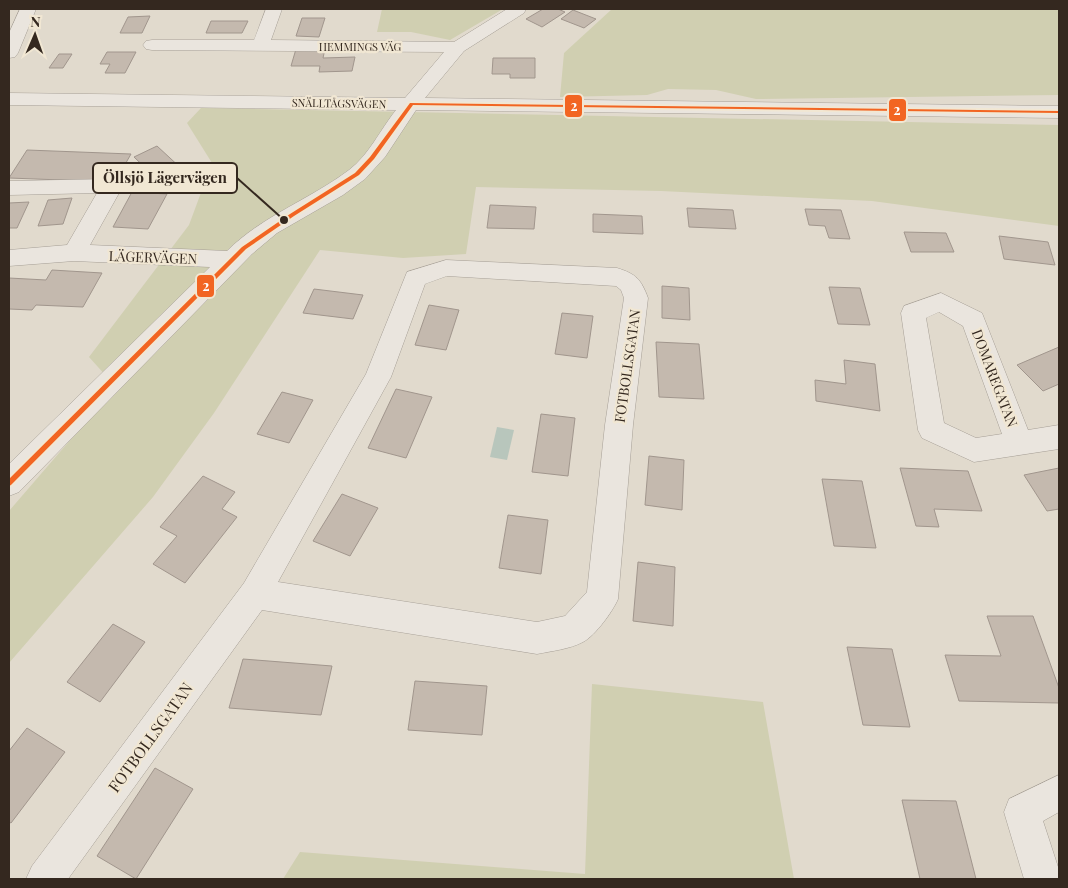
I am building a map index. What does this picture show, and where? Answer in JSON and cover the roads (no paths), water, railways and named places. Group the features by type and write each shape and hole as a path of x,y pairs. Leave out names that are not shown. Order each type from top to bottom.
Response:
{"street":[{"path":"9,53 28,9"},
{"path":"261,45 274,9"},
{"path":"9,484 232,260 269,228 335,190 358,174 378,152 395,124 412,104 422,88 458,47 518,9"},
{"name":"HEMMINGS VÄG","path":"152,46 458,47"},
{"name":"SNÄLLTÅGSVÄGEN","path":"9,99 1059,112"},
{"path":"9,188 112,186 74,253"},
{"name":"LÄGERVÄGEN","path":"9,258 74,253 232,260"},
{"name":"FOTBOLLSGATAN","path":"45,879 255,594 378,377 415,278 446,268 617,276 626,279 632,285 636,298 618,425 602,599 574,630 537,638 255,594"},
{"name":"DOMAREGATAN","path":"1020,444 973,320 941,302 913,313 932,430 974,450 1020,444 1059,437"},
{"path":"1043,879 1022,812 1059,793"}],"place":[{"name":"Öllsjö Lägervägen","path":"284,220"}]}
